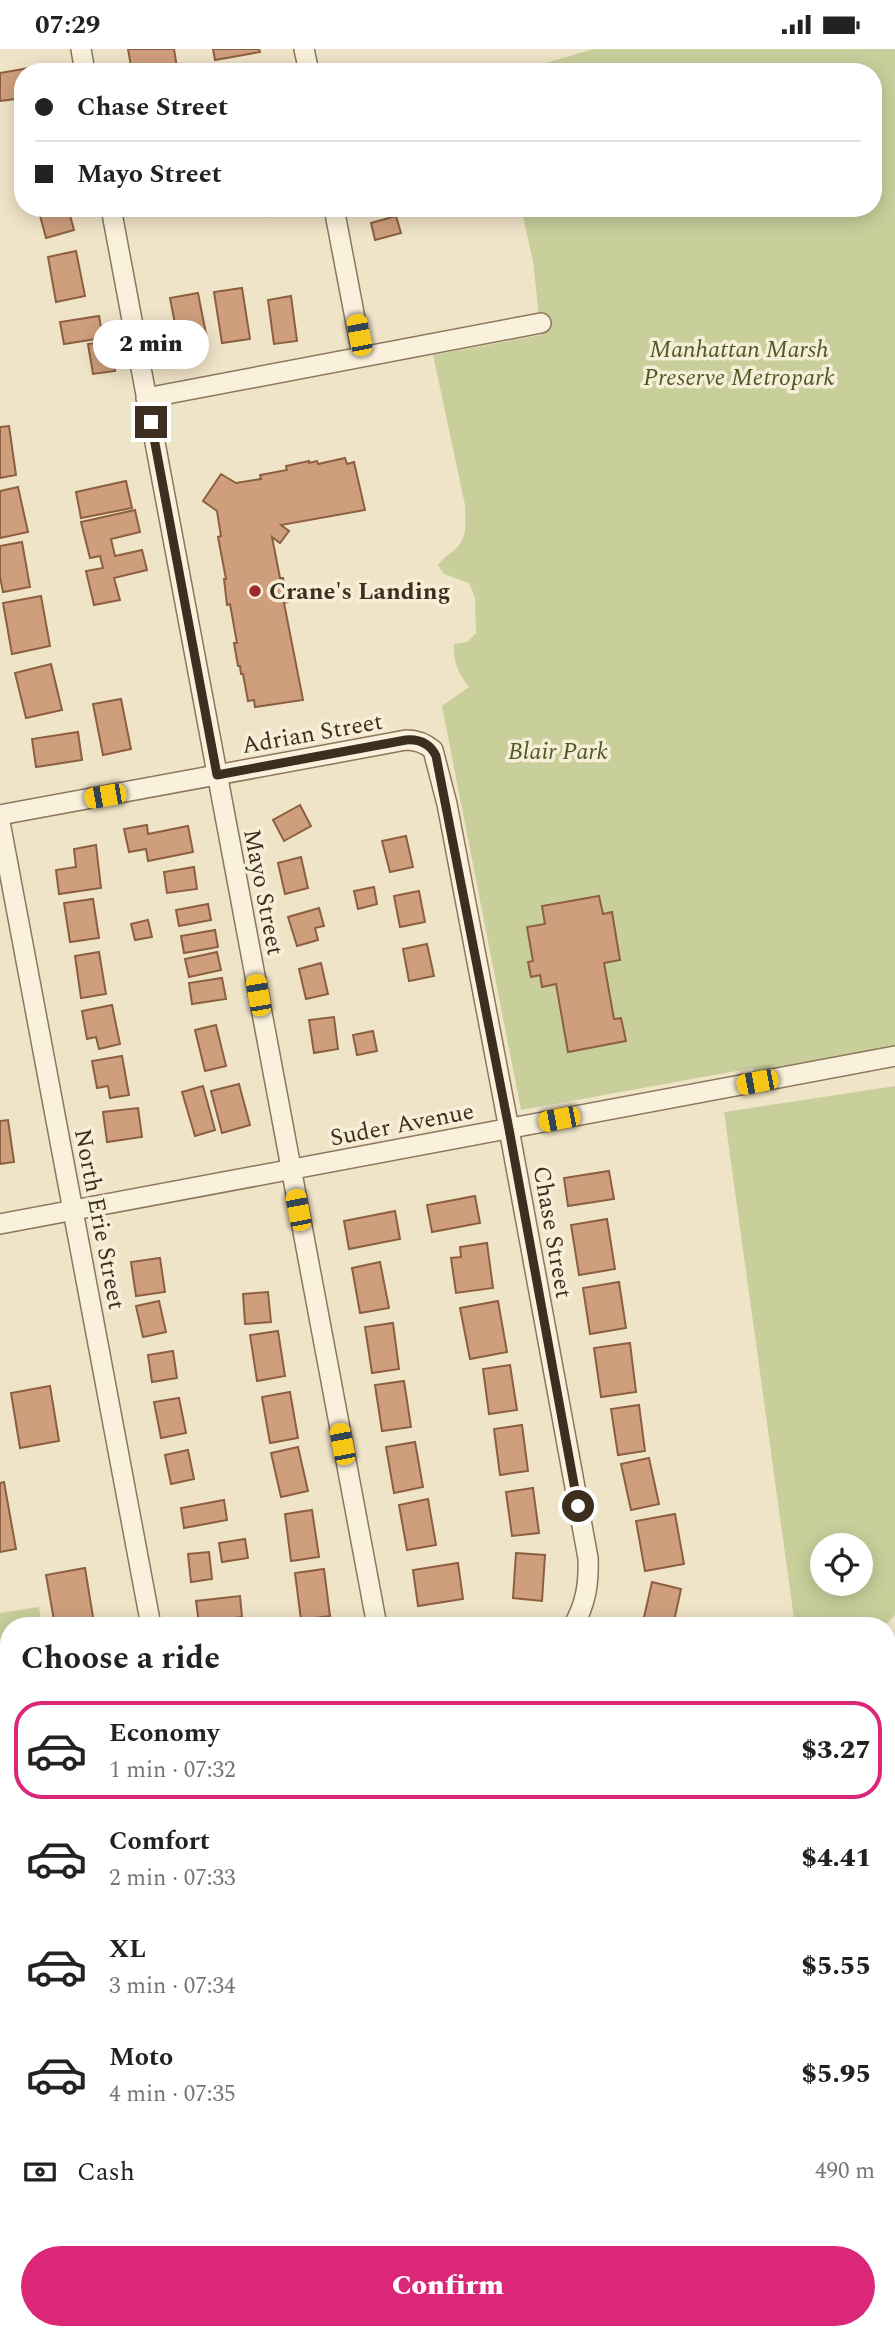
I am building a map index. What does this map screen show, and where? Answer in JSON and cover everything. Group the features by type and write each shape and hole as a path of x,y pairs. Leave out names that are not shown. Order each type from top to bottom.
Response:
{"street":[{"name":"Mayo Street","path":"113,217 375,1617"},
{"path":"336,217 362,355"},
{"path":"146,397 541,323"},
{"name":"Adrian Street","path":"0,815 406,740 426,744"},
{"name":"Chase Street","path":"426,744 436,756 447,804 588,1558 589,1582 578,1617"},
{"name":"North Erie Street","path":"0,822 149,1617"},
{"name":"Suder Avenue","path":"0,1224 895,1056"}],"green space":[{"name":"Manhattan Marsh Preserve Metropark","path":"593,49 895,49 895,1056 757,1082 753,1068 521,1110 442,706 469,687 457,667 454,644 467,642 476,633 475,598 469,583 444,574 438,565 455,550 464,536 465,505 433,355 541,335 533,261 523,217 882,217 882,63 546,63"},
{"path":"895,1086 893,1617 794,1617 724,1112"},
{"path":"39,1607 41,1617 0,1617 0,1613"}],"building":[{"path":"128,49 174,49 176,63 130,63"},
{"path":"213,49 259,49 260,52 215,60"},
{"path":"14,71 14,99 0,101 0,73"},
{"path":"40,217 70,217 74,230 46,238"},
{"path":"396,217 401,233 375,240 371,223"},
{"path":"76,251 85,296 56,302 48,257"},
{"path":"242,288 250,339 222,343 214,292"},
{"path":"198,293 207,339 179,344 170,298"},
{"path":"291,296 297,341 274,344 268,300"},
{"path":"99,316 103,338 64,344 60,322"},
{"path":"111,341 115,371 93,374 88,344"},
{"path":"9,426 16,475 0,478 0,427"},
{"name":"Crane's Landing","path":"345,458 347,464 354,462 365,510 281,525 289,531 280,543 272,537 288,602 284,603 303,700 255,707 254,700 248,701 243,674 238,666 230,604 227,605 217,511 203,501 221,474 236,483 261,479 260,475 287,470 286,466 309,461 317,461 318,464"},
{"path":"126,481 132,508 81,518 76,492"},
{"path":"18,487 28,532 0,538 0,491"},
{"path":"135,510 140,532 111,539 115,556 142,550 147,570 114,578 120,600 94,605 86,571 103,568 100,556 90,558 81,522"},
{"path":"22,542 30,587 3,592 0,546"},
{"path":"41,596 50,646 12,654 3,603"},
{"path":"51,664 62,710 26,718 15,673"},
{"path":"121,699 131,749 103,755 93,704"},
{"path":"78,732 82,760 36,767 32,739"},
{"path":"300,805 311,826 284,841 273,820"},
{"path":"147,825 148,834 188,826 193,852 148,861 146,849 129,852 124,829"},
{"path":"406,836 413,867 390,872 382,841"},
{"path":"96,845 101,888 59,894 56,870 76,867 74,849"},
{"path":"301,857 308,888 285,894 278,863"},
{"path":"194,867 197,889 167,893 164,872"},
{"path":"374,887 377,904 358,909 354,891"},
{"path":"419,891 425,922 400,927 394,896"},
{"path":"599,896 603,914 612,912 620,960 604,963 614,1019 621,1018 626,1041 568,1052 556,984 542,987 540,975 531,977 528,962 533,961 527,927 545,924 542,906"},
{"path":"93,899 99,938 70,942 64,903"},
{"path":"208,904 211,920 179,926 176,910"},
{"path":"319,908 324,926 315,928 318,940 297,946 288,917"},
{"path":"148,920 152,937 135,940 131,924"},
{"path":"215,930 218,947 184,953 181,936"},
{"path":"427,944 434,976 409,981 403,949"},
{"path":"99,952 106,994 81,998 75,956"},
{"path":"217,952 221,970 189,977 185,959"},
{"path":"321,963 328,994 306,999 299,969"},
{"path":"222,978 226,999 192,1004 189,983"},
{"path":"112,1005 120,1044 99,1049 96,1037 87,1039 82,1011"},
{"path":"334,1017 338,1049 314,1053 309,1020"},
{"path":"216,1025 226,1066 205,1071 195,1030"},
{"path":"373,1031 377,1051 357,1055 353,1035"},
{"path":"122,1056 129,1095 110,1098 108,1086 97,1088 92,1061"},
{"path":"239,1084 250,1125 222,1133 211,1091"},
{"path":"203,1086 215,1130 195,1136 182,1092"},
{"path":"138,1108 142,1137 107,1142 103,1112"},
{"path":"8,1120 14,1162 0,1164 0,1121"},
{"path":"609,1171 614,1199 568,1206 564,1178"},
{"path":"475,1196 480,1223 432,1232 427,1205"},
{"path":"395,1211 400,1239 349,1249 344,1221"},
{"path":"607,1219 615,1269 579,1275 571,1225"},
{"path":"487,1243 493,1288 456,1293 451,1258 461,1257 460,1247"},
{"path":"160,1258 165,1292 136,1296 131,1262"},
{"path":"380,1262 389,1308 360,1313 352,1268"},
{"path":"619,1282 626,1328 590,1334 583,1288"},
{"path":"268,1292 271,1322 245,1324 243,1294"},
{"path":"159,1301 166,1332 143,1337 136,1306"},
{"path":"498,1301 507,1352 470,1359 460,1308"},
{"path":"393,1323 399,1369 372,1373 365,1327"},
{"path":"278,1331 285,1376 257,1381 250,1335"},
{"path":"630,1343 636,1392 601,1397 594,1348"},
{"path":"173,1351 177,1378 152,1382 148,1355"},
{"path":"510,1365 517,1410 489,1414 483,1369"},
{"path":"404,1381 411,1427 382,1431 375,1385"},
{"path":"50,1386 59,1441 20,1448 11,1393"},
{"path":"290,1392 298,1438 270,1443 262,1397"},
{"path":"179,1398 186,1433 161,1438 154,1402"},
{"path":"639,1405 645,1451 618,1455 611,1409"},
{"path":"522,1425 528,1471 500,1475 494,1429"},
{"path":"415,1442 423,1487 394,1493 386,1447"},
{"path":"298,1447 308,1491 281,1497 271,1453"},
{"path":"188,1450 194,1479 171,1484 165,1455"},
{"path":"649,1458 659,1504 631,1510 621,1464"},
{"path":"4,1482 16,1549 0,1552 0,1483"},
{"path":"533,1488 539,1533 512,1536 506,1492"},
{"path":"428,1499 436,1545 407,1550 399,1505"},
{"path":"224,1500 227,1520 184,1528 181,1508"},
{"path":"312,1510 319,1557 291,1561 285,1514"},
{"path":"675,1514 684,1564 645,1571 636,1521"},
{"path":"245,1539 248,1558 222,1562 219,1543"},
{"path":"209,1552 212,1579 191,1582 188,1554"},
{"path":"516,1553 545,1555 542,1601 513,1598"},
{"path":"458,1563 463,1599 418,1606 413,1570"},
{"path":"85,1568 93,1617 53,1617 46,1575"},
{"path":"324,1569 330,1616 301,1617 295,1573"},
{"path":"652,1582 681,1589 675,1617 644,1617"},
{"path":"240,1596 242,1617 198,1617 196,1601"}],"place":[{"name":"Crane's Landing","path":"255,591"}],"route":[{"path":"151,422 217,775 406,740 426,744 436,756 509,1129 578,1506"}],"park label":[{"name":"Blair Park","path":"558,751"}]}
